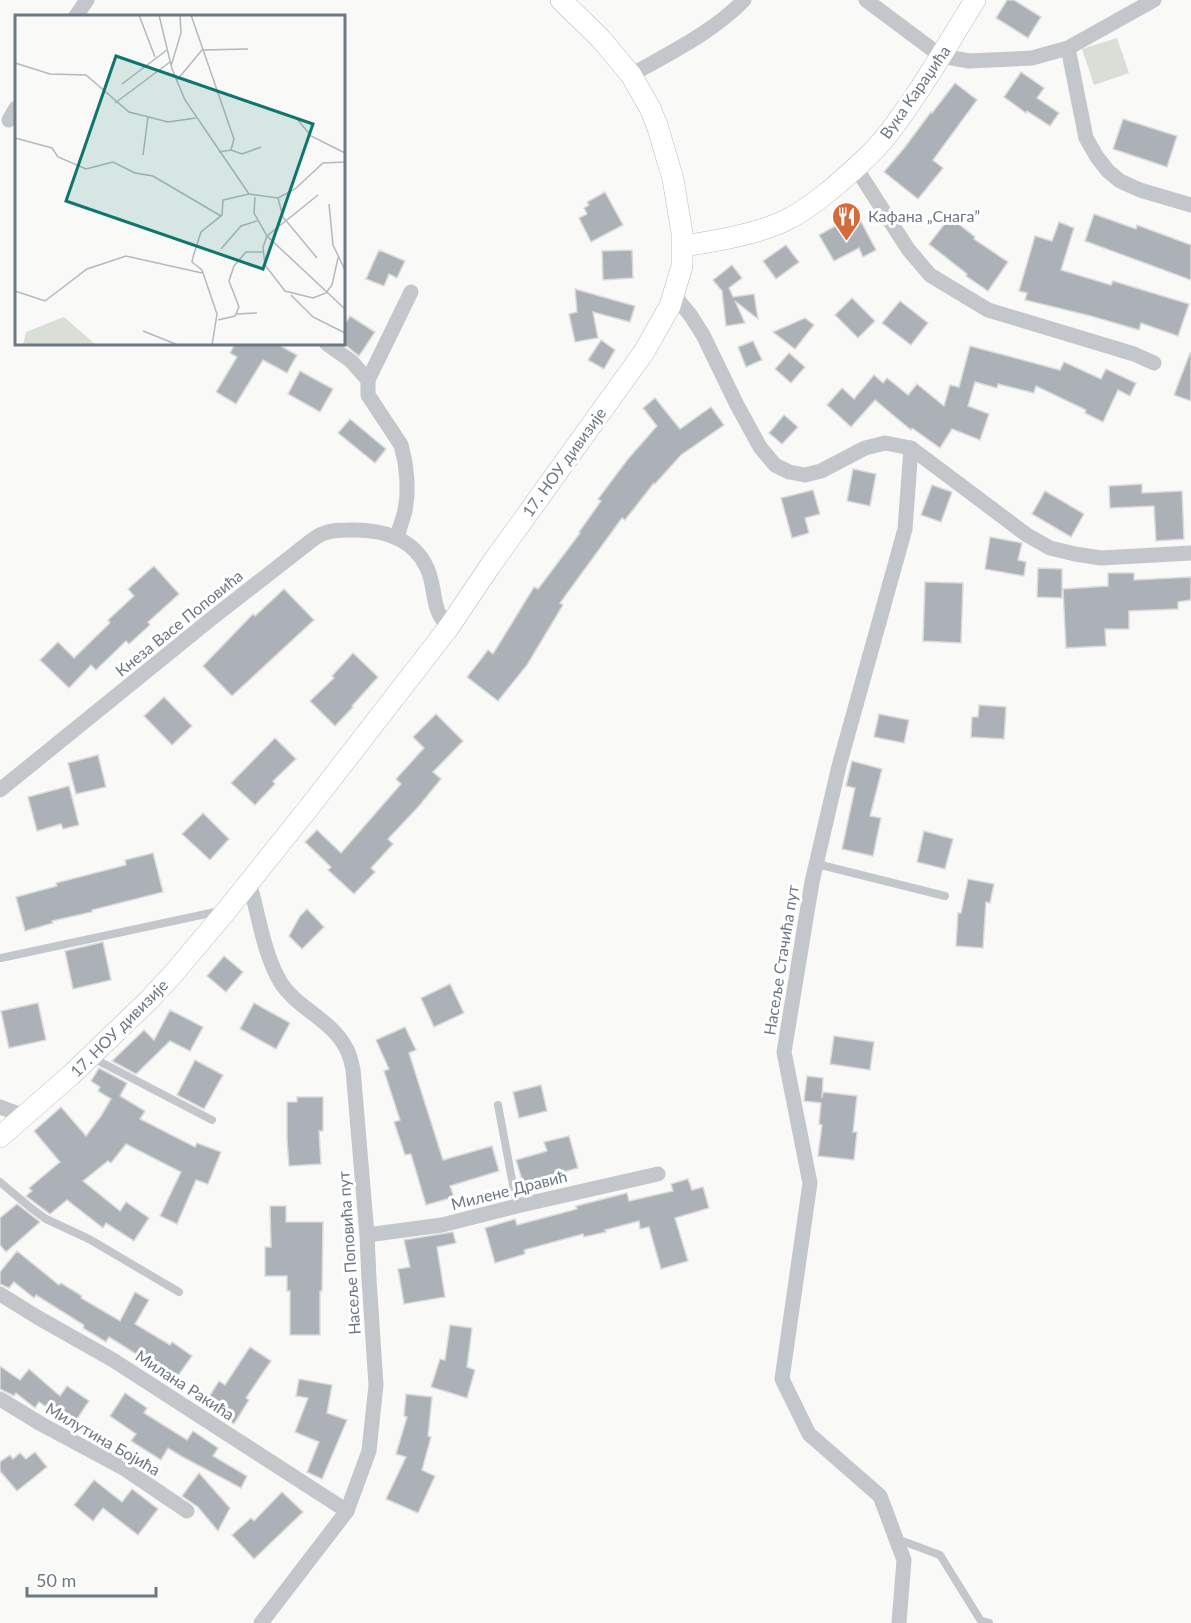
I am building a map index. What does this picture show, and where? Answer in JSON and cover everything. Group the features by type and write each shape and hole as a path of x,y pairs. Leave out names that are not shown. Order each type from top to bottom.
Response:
{"street":[{"path":"77,15 87,0"},
{"name":"17. НОУ дивизије","path":"0,1137 91,1056 149,1000 227,910 318,797 449,627 489,566 644,352 663,319 674,295 682,266 683,246 677,197 663,143 650,108 631,75 592,30 561,0"},
{"path":"631,75 733,12 744,0"},
{"path":"866,0 941,56 969,61 1032,58 1068,48 1154,0"},
{"name":"Вука Караџића","path":"683,246 721,240 787,220 812,204 856,168 890,131 941,56 975,0"},
{"path":"1068,48 1086,138 1097,157 1120,181 1140,190 1191,205"},
{"path":"856,168 908,249 930,275 988,310 1134,354 1154,363"},
{"path":"411,292 368,380 368,395 401,445 405,462 407,496 397,537 422,559 431,578 437,612 449,627"},
{"path":"674,295 703,335 760,447 775,465 789,472 805,475 821,471 865,448 885,443 911,448 1027,535 1050,548 1101,558 1191,553"},
{"path":"328,345 351,361 368,380"},
{"name":"Насеље Стачића пут","path":"899,1623 904,1560 880,1496 809,1434 782,1379 810,1183 784,1052 812,882 818,864 838,766 905,529 911,448"},
{"name":"Кнеза Васе Поповића","path":"0,790 317,536 329,531 354,530 378,532 397,537"},
{"name":"Насеље Поповића пут","path":"249,882 270,957 280,981 297,1000 330,1028 347,1048 353,1070 367,1235 376,1384 369,1451 347,1510 261,1623"},
{"path":"0,1107 25,1116"},
{"name":"Милене Дравић","path":"367,1235 442,1225 658,1174"},
{"name":"Милана Ракића","path":"0,1294 113,1360 347,1510"},
{"name":"Милутина Бојића","path":"0,1399 125,1469 187,1511"}],"lane":[{"path":"818,864 945,896"},
{"path":"2,958 227,910"},
{"path":"91,1056 212,1120"},
{"path":"498,1105 517,1206"},
{"path":"0,1182 46,1219 89,1239 179,1292"},
{"path":"896,1538 940,1555 981,1622 989,1623"}],"shaded area":[{"path":"1117,38 1129,73 1094,85 1082,49"}],"building":[{"path":"1007,0 1014,0 1041,17 1028,38 996,18"},
{"path":"1021,72 1044,88 1037,98 1059,113 1050,126 1027,111 1026,113 1004,97"},
{"path":"955,83 977,100 933,160 943,168 918,199 884,172"},
{"path":"1123,119 1177,136 1167,167 1113,149"},
{"path":"605,192 623,225 591,242 579,218 587,214 584,208 589,205 587,202"},
{"name":"Кафана „Снага”","path":"857,214 876,250 863,257 859,248 834,261 819,235"},
{"path":"1094,214 1136,229 1137,225 1191,245 1191,280 1085,241"},
{"path":"950,217 975,237 974,239 1008,262 988,291 966,276 967,274 929,244"},
{"path":"1059,222 1074,228 1061,270 1111,285 1113,281 1189,304 1178,336 1141,323 1139,330 1025,300 1027,293 1019,291 1035,236 1052,241"},
{"path":"786,245 799,262 776,279 763,261"},
{"path":"379,250 405,261 397,278 389,274 384,286 366,279"},
{"path":"632,250 633,278 603,280 602,251"},
{"path":"732,265 742,278 729,288 733,297 754,294 758,319 735,301 745,323 726,326 722,291 713,280"},
{"path":"575,289 635,306 630,322 593,312 598,338 575,342 569,314 577,312"},
{"path":"852,298 875,321 858,338 835,315"},
{"path":"900,301 928,323 911,345 882,323"},
{"path":"350,316 375,332 359,356 345,345 345,324"},
{"path":"805,318 814,325 795,349 773,332"},
{"path":"601,340 615,350 604,369 588,360"},
{"path":"753,341 762,360 746,367 738,347"},
{"path":"234,345 279,345 297,355 287,373 263,360 236,404 216,392 237,357 230,353"},
{"path":"970,346 1060,370 1064,362 1101,379 1106,369 1136,383 1130,396 1118,390 1103,422 1085,413 1086,410 1036,386 1034,393 998,384 997,388 975,382 968,406 989,414 980,440 952,429 940,448 912,428 911,430 875,400 851,427 827,405 842,388 854,399 874,375 883,383 887,378 908,395 917,384 944,406 950,385 959,387"},
{"path":"789,353 805,367 791,383 775,369"},
{"path":"1191,353 1191,401 1174,395"},
{"path":"300,371 333,389 320,412 288,394"},
{"path":"655,398 680,429 711,407 724,425 681,455 654,483 625,520 622,518 560,603 563,605 527,665 498,701 467,677 488,650 493,654 534,587 538,589 580,533 601,501 598,499 628,459 657,426 643,408"},
{"path":"784,415 798,427 782,444 769,433"},
{"path":"350,419 386,449 375,463 338,433"},
{"path":"853,469 876,474 870,506 847,501"},
{"path":"1142,484 1142,493 1182,491 1184,539 1156,541 1154,506 1110,508 1109,486"},
{"path":"932,485 952,492 941,522 921,515"},
{"path":"813,490 820,514 805,518 809,533 792,538 781,498"},
{"path":"1045,491 1084,514 1071,537 1032,514"},
{"path":"990,537 1022,543 1018,560 1026,562 1024,576 985,569"},
{"path":"154,566 179,594 148,622 150,625 129,644 126,641 96,670 91,665 69,688 40,660 58,642 74,658 110,623 108,620 134,596 128,589"},
{"path":"1038,568 1062,569 1062,598 1037,597"},
{"path":"1108,573 1134,573 1134,580 1191,577 1191,600 1178,602 1178,609 1129,611 1129,629 1105,629 1106,646 1066,648 1063,589 1108,586"},
{"path":"925,582 963,583 961,643 923,641"},
{"path":"284,589 314,620 232,696 203,666 253,614 255,616"},
{"path":"353,653 378,677 335,726 310,701 334,678 332,676"},
{"path":"164,697 192,726 172,745 144,716"},
{"path":"979,705 1006,707 1004,739 971,737 972,717 978,717"},
{"path":"436,714 463,741 433,772 441,779 388,839 393,844 371,868 375,872 354,894 328,870 331,867 305,842 317,830 341,853 401,784 396,779 424,748 413,737"},
{"path":"879,714 909,720 904,743 874,737"},
{"path":"275,738 296,759 273,781 275,784 255,805 231,783"},
{"path":"98,755 106,787 76,794 68,763"},
{"path":"852,761 882,769 870,816 881,818 873,856 842,849 855,788 846,786"},
{"path":"69,786 79,825 63,829 61,824 37,831 28,797"},
{"path":"203,813 229,839 210,860 182,834"},
{"path":"924,831 953,839 945,869 917,862"},
{"path":"153,853 163,892 52,921 53,923 25,931 16,897 57,886 56,883 126,865 125,860"},
{"path":"968,879 994,884 990,903 986,902 983,948 956,946 958,913 961,913"},
{"path":"307,909 324,927 302,949 289,936 300,916"},
{"path":"103,942 111,980 73,989 65,951"},
{"path":"224,956 243,972 226,992 207,976"},
{"path":"450,984 464,1013 434,1027 421,998"},
{"path":"38,1003 46,1040 9,1048 1,1011"},
{"path":"254,1003 290,1023 276,1049 240,1029"},
{"path":"170,1010 203,1027 190,1051 170,1041 136,1074 112,1061 144,1030 154,1040"},
{"path":"405,1027 416,1050 409,1053 443,1160 492,1146 499,1171 450,1186 454,1197 426,1205 411,1154 405,1155 394,1122 400,1120 384,1071 389,1069 376,1040"},
{"path":"834,1036 874,1042 870,1070 830,1064"},
{"path":"195,1060 223,1075 204,1109 177,1095"},
{"path":"99,1068 127,1083 120,1096 145,1111 140,1119 195,1147 197,1143 221,1152 208,1184 196,1180 177,1224 160,1216 181,1172 126,1144 111,1163 108,1161 83,1181 120,1211 126,1202 149,1218 134,1241 106,1223 103,1228 67,1200 50,1214 26,1196 32,1191 29,1188 60,1162 34,1131 61,1107 86,1136 111,1099 98,1091 100,1087 91,1081"},
{"path":"807,1076 823,1078 822,1098 823,1092 857,1096 853,1132 857,1132 854,1160 818,1156 822,1125 819,1124 821,1103 804,1101"},
{"path":"541,1085 547,1111 519,1118 513,1092"},
{"path":"297,1097 323,1097 323,1131 319,1131 321,1164 289,1166 287,1102 297,1102"},
{"path":"569,1136 578,1168 523,1183 516,1160 547,1151 544,1142"},
{"path":"688,1179 692,1190 703,1187 709,1208 675,1218 688,1261 661,1269 649,1227 640,1229 639,1221 605,1230 606,1232 584,1237 583,1234 524,1250 525,1254 495,1263 485,1228 515,1219 517,1225 627,1193 629,1201 673,1191 671,1184"},
{"path":"17,1204 40,1222 6,1252 0,1245 0,1218"},
{"path":"270,1206 286,1206 286,1222 323,1222 320,1335 290,1335 290,1291 287,1291 287,1276 265,1276 265,1247 271,1247"},
{"path":"453,1232 456,1243 437,1247 445,1297 404,1304 398,1269 410,1267 404,1240"},
{"path":"17,1251 59,1285 61,1283 120,1321 135,1292 149,1300 135,1324 170,1345 172,1342 192,1356 175,1380 142,1356 109,1337 106,1342 83,1328 84,1325 36,1295 34,1298 14,1282 9,1288 0,1284 0,1272"},
{"path":"450,1325 472,1328 467,1367 475,1370 467,1398 431,1387 440,1359 445,1360"},
{"path":"250,1347 271,1361 246,1398 249,1400 234,1424 204,1405 219,1381 225,1385"},
{"path":"0,1366 20,1380 29,1369 60,1396 67,1386 89,1401 73,1425 39,1402 35,1408 16,1393 14,1396 0,1389"},
{"path":"299,1379 332,1385 327,1413 347,1420 322,1479 307,1472 319,1442 295,1432 308,1398 296,1396"},
{"path":"125,1393 147,1408 144,1413 187,1440 193,1431 218,1448 213,1456 247,1476 241,1488 168,1448 161,1460 131,1441 136,1434 110,1416"},
{"path":"406,1394 432,1397 428,1436 431,1437 422,1470 435,1476 418,1513 386,1499 406,1457 396,1454 407,1417 404,1416"},
{"path":"35,1452 47,1467 17,1491 0,1471 0,1462 10,1455 13,1459 20,1453 26,1459"},
{"path":"199,1473 230,1508 218,1531 198,1507 182,1496"},
{"path":"94,1480 122,1502 132,1489 158,1509 138,1535 103,1508 93,1521 74,1505"},
{"path":"282,1492 303,1512 254,1559 232,1535 251,1518 254,1521"}],"place":[{"name":"Кафана „Снага”","path":"847,242"}]}
